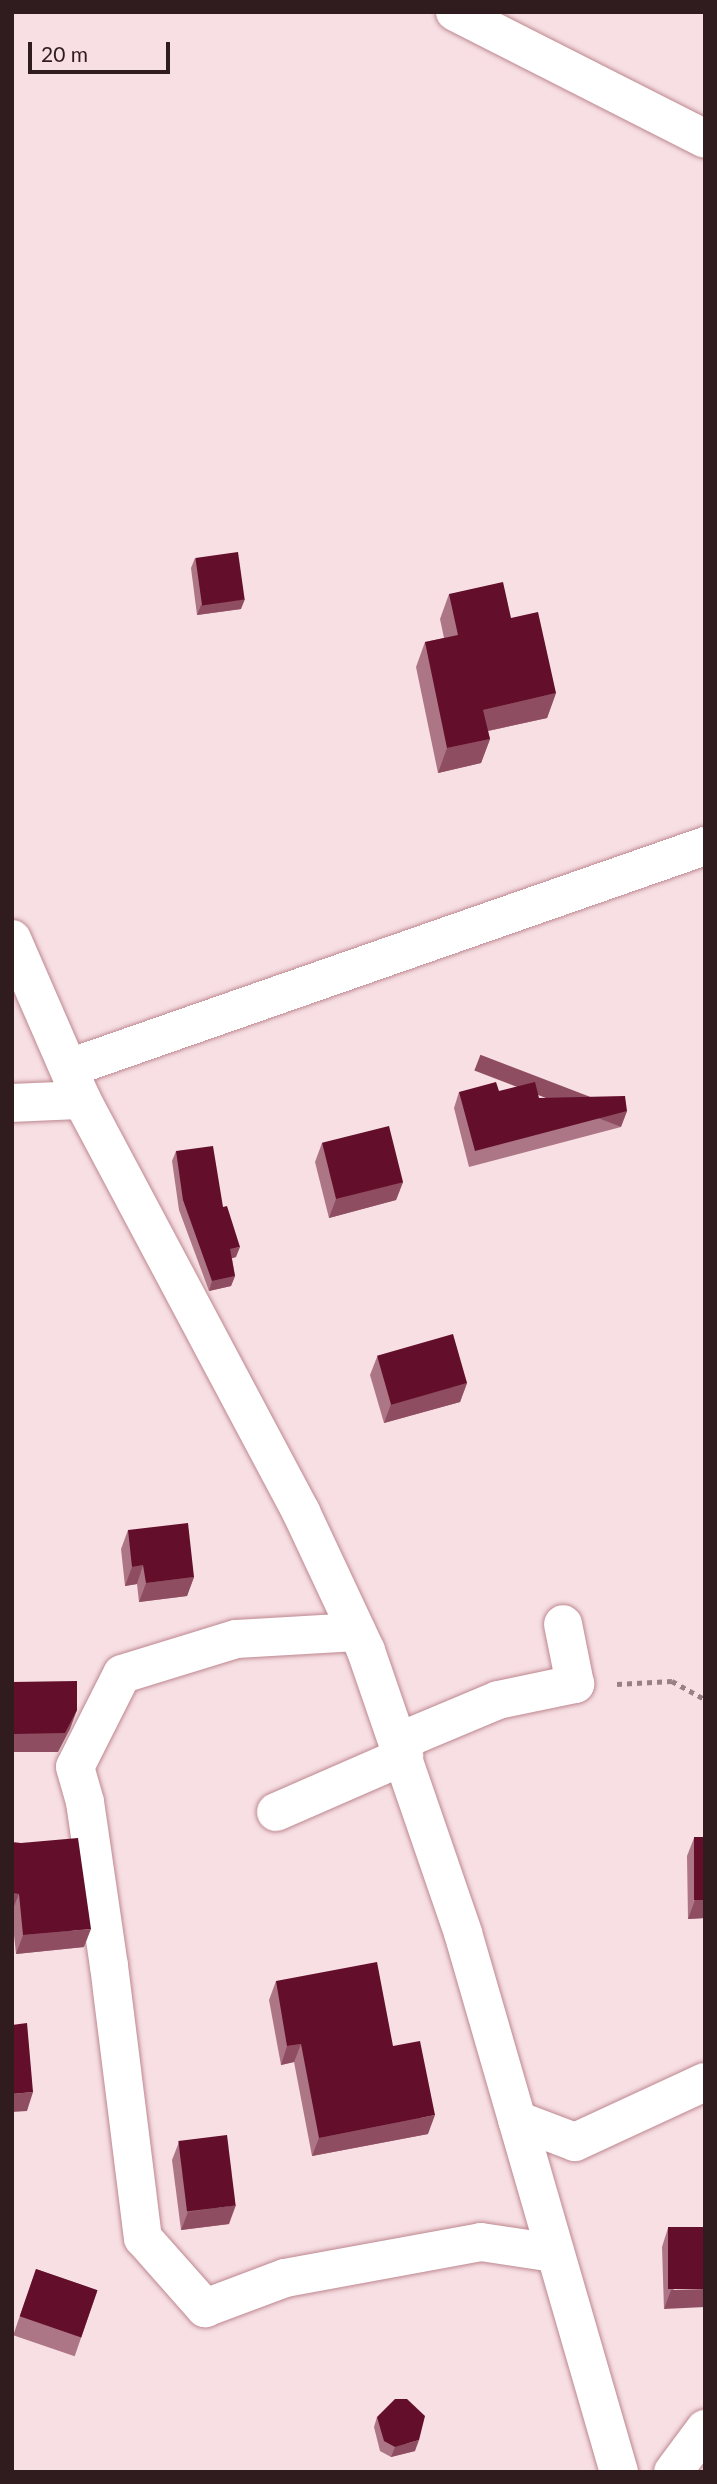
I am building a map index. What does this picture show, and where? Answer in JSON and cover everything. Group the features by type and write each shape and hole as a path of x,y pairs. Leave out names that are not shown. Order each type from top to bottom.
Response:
{"street":[{"path":"455,12 705,139"},
{"path":"12,1103 76,1084 705,846"},
{"path":"12,939 76,1084 301,1512 357,1632 401,1749 463,1933 620,2472"},
{"path":"276,1812 498,1700 575,1684 563,1624"},
{"path":"357,1632 236,1639 122,1674 75,1767 85,1802 107,1953 143,2238 205,2308 285,2278 481,2242 555,2253"},
{"path":"517,2119 575,2142 705,2082"},
{"path":"673,2472 705,2429"}],"path":[{"path":"575,1684 672,1681 705,1699"}],"building":[{"path":"238,552 245,600 202,606 195,558"},
{"path":"503,582 511,618 538,612 556,693 483,710 490,739 447,748 425,642 458,635 449,594"},
{"path":"496,1082 499,1091 535,1082 539,1098 625,1096 627,1111 475,1151 459,1092"},
{"path":"389,1126 403,1182 336,1199 322,1143"},
{"path":"213,1146 223,1207 227,1206 240,1247 230,1249 235,1276 212,1281 183,1200 176,1151"},
{"path":"453,1334 467,1383 391,1405 377,1356"},
{"path":"188,1523 194,1577 146,1583 143,1565 132,1567 128,1530"},
{"path":"77,1681 77,1710 65,1733 12,1734 12,1682"},
{"path":"694,1837 705,1837 705,1900 694,1900"},
{"path":"78,1838 91,1929 23,1935 19,1894 12,1893 12,1842"},
{"path":"377,1962 393,2046 420,2041 435,2115 319,2138 301,2044 287,2046 276,1981"},
{"path":"27,2023 33,2092 12,2094 12,2025"},
{"path":"227,2135 236,2205 187,2211 178,2141"},
{"path":"668,2227 705,2227 705,2289 668,2289"},
{"path":"36,2269 97,2290 81,2337 20,2316"},
{"path":"395,2399 407,2399 425,2416 419,2440 395,2447 384,2441 377,2417"}]}
